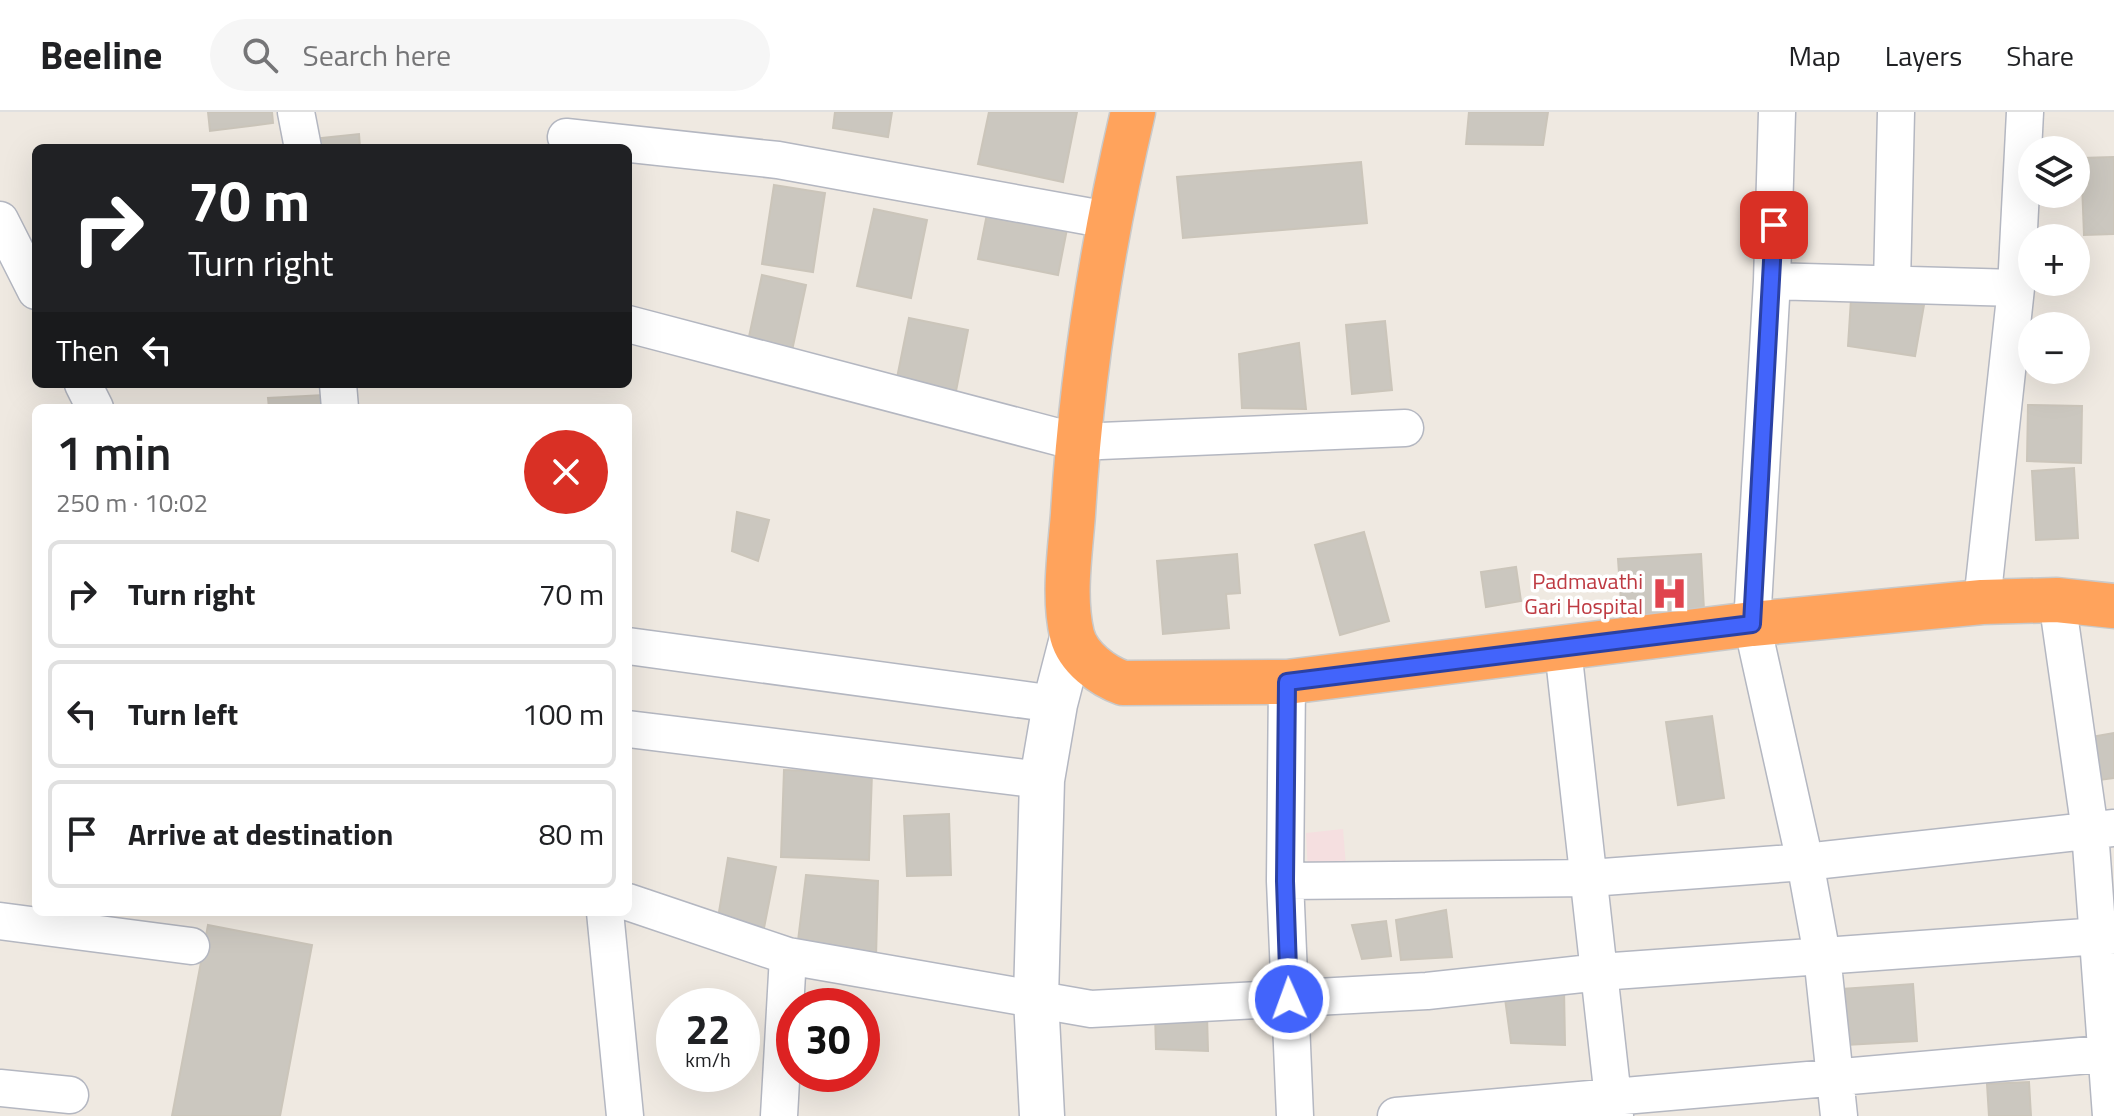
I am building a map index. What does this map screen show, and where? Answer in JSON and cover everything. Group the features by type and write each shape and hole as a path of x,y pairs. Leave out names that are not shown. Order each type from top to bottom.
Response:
{"highway":[{"path":"1133,112 1108,220 1077,442 1068,584 1072,638 1101,675 1123,683 1287,682 1752,624 1982,602 2057,600 2114,606"}],"street":[{"path":"296,112 302,144"},
{"path":"1777,112 1772,281 1752,624 1805,862 1822,955 1839,1116"},
{"path":"1892,284 1896,112"},
{"path":"1982,602 2016,288 2025,112"},
{"path":"566,137 631,144"},
{"path":"632,144 778,160 1108,220"},
{"path":"0,220 32,283"},
{"path":"1772,281 2016,288"},
{"path":"632,325 1077,442 1405,428"},
{"path":"2057,600 2102,829 2111,1116"},
{"path":"1042,1116 1036,998 1048,744 1072,638"},
{"path":"632,647 1048,744"},
{"path":"1563,649 1614,1107"},
{"path":"1287,682 1285,881 1295,1116"},
{"path":"632,729 1048,744"},
{"path":"1285,881 1590,878 1805,862 2102,829"},
{"path":"632,903 788,956 1091,1009 1427,991 1600,972 2107,936"},
{"path":"605,916 625,1116"},
{"path":"0,921 191,946"},
{"path":"779,1116 788,956"},
{"path":"1396,1116 1614,1107 1835,1078 2111,1053"},
{"path":"0,1088 70,1095"}],"shaded area":[{"path":"1343,829 1348,891 1309,895 1306,833"}],"building":[{"path":"208,112 272,112 273,123 210,131"},
{"path":"835,112 892,112 888,137 833,128"},
{"path":"989,112 1077,112 1063,182 978,164"},
{"path":"1469,112 1548,112 1543,145 1466,144"},
{"path":"359,134 360,144 314,144 313,139"},
{"path":"2114,157 2114,234 2090,235 2090,224 2084,224 2083,208 2090,208 2090,158"},
{"path":"1361,162 1367,223 1183,238 1177,177"},
{"path":"774,185 825,193 813,272 762,264"},
{"path":"874,209 927,220 911,298 857,286"},
{"path":"987,214 1067,229 1058,275 978,259"},
{"path":"762,275 806,285 790,360 746,351"},
{"path":"1851,299 1924,305 1915,356 1848,346"},
{"path":"909,318 968,330 955,396 896,383"},
{"path":"1385,321 1392,390 1352,394 1346,325"},
{"path":"1299,343 1306,409 1242,408 1239,354"},
{"path":"324,395 325,404 269,404 268,398"},
{"path":"2028,405 2082,406 2081,463 2027,461"},
{"path":"2074,468 2078,538 2036,540 2032,471"},
{"path":"737,512 769,520 758,561 732,551"},
{"path":"1364,532 1389,621 1340,635 1315,545"},
{"path":"1237,554 1240,593 1226,594 1229,628 1163,634 1157,561"},
{"path":"1701,554 1704,610 1622,616 1618,559"},
{"path":"1516,567 1521,601 1486,607 1481,572"},
{"path":"1712,716 1724,798 1678,805 1666,722"},
{"path":"2114,733 2114,778 2092,781 2085,738"},
{"path":"784,770 872,773 869,860 781,857"},
{"path":"949,814 951,875 907,876 904,816"},
{"path":"728,858 776,867 763,933 717,924"},
{"path":"806,875 878,881 876,958 797,949"},
{"path":"1446,910 1452,957 1401,960 1396,920"},
{"path":"1386,921 1391,956 1362,959 1352,925"},
{"path":"208,925 312,945 280,1116 172,1116"},
{"path":"1913,984 1917,1041 1846,1045 1842,989"},
{"path":"1564,988 1565,1045 1511,1043 1504,991"},
{"path":"1155,1014 1207,1015 1208,1051 1156,1049"},
{"path":"2029,1082 2031,1116 1989,1116 1987,1084"}],"place":[{"name":"Padmavathi Gari Hospital","path":"1669,594"}],"route":[{"path":"1289,999 1285,881 1287,682 1752,624 1774,225"}]}
